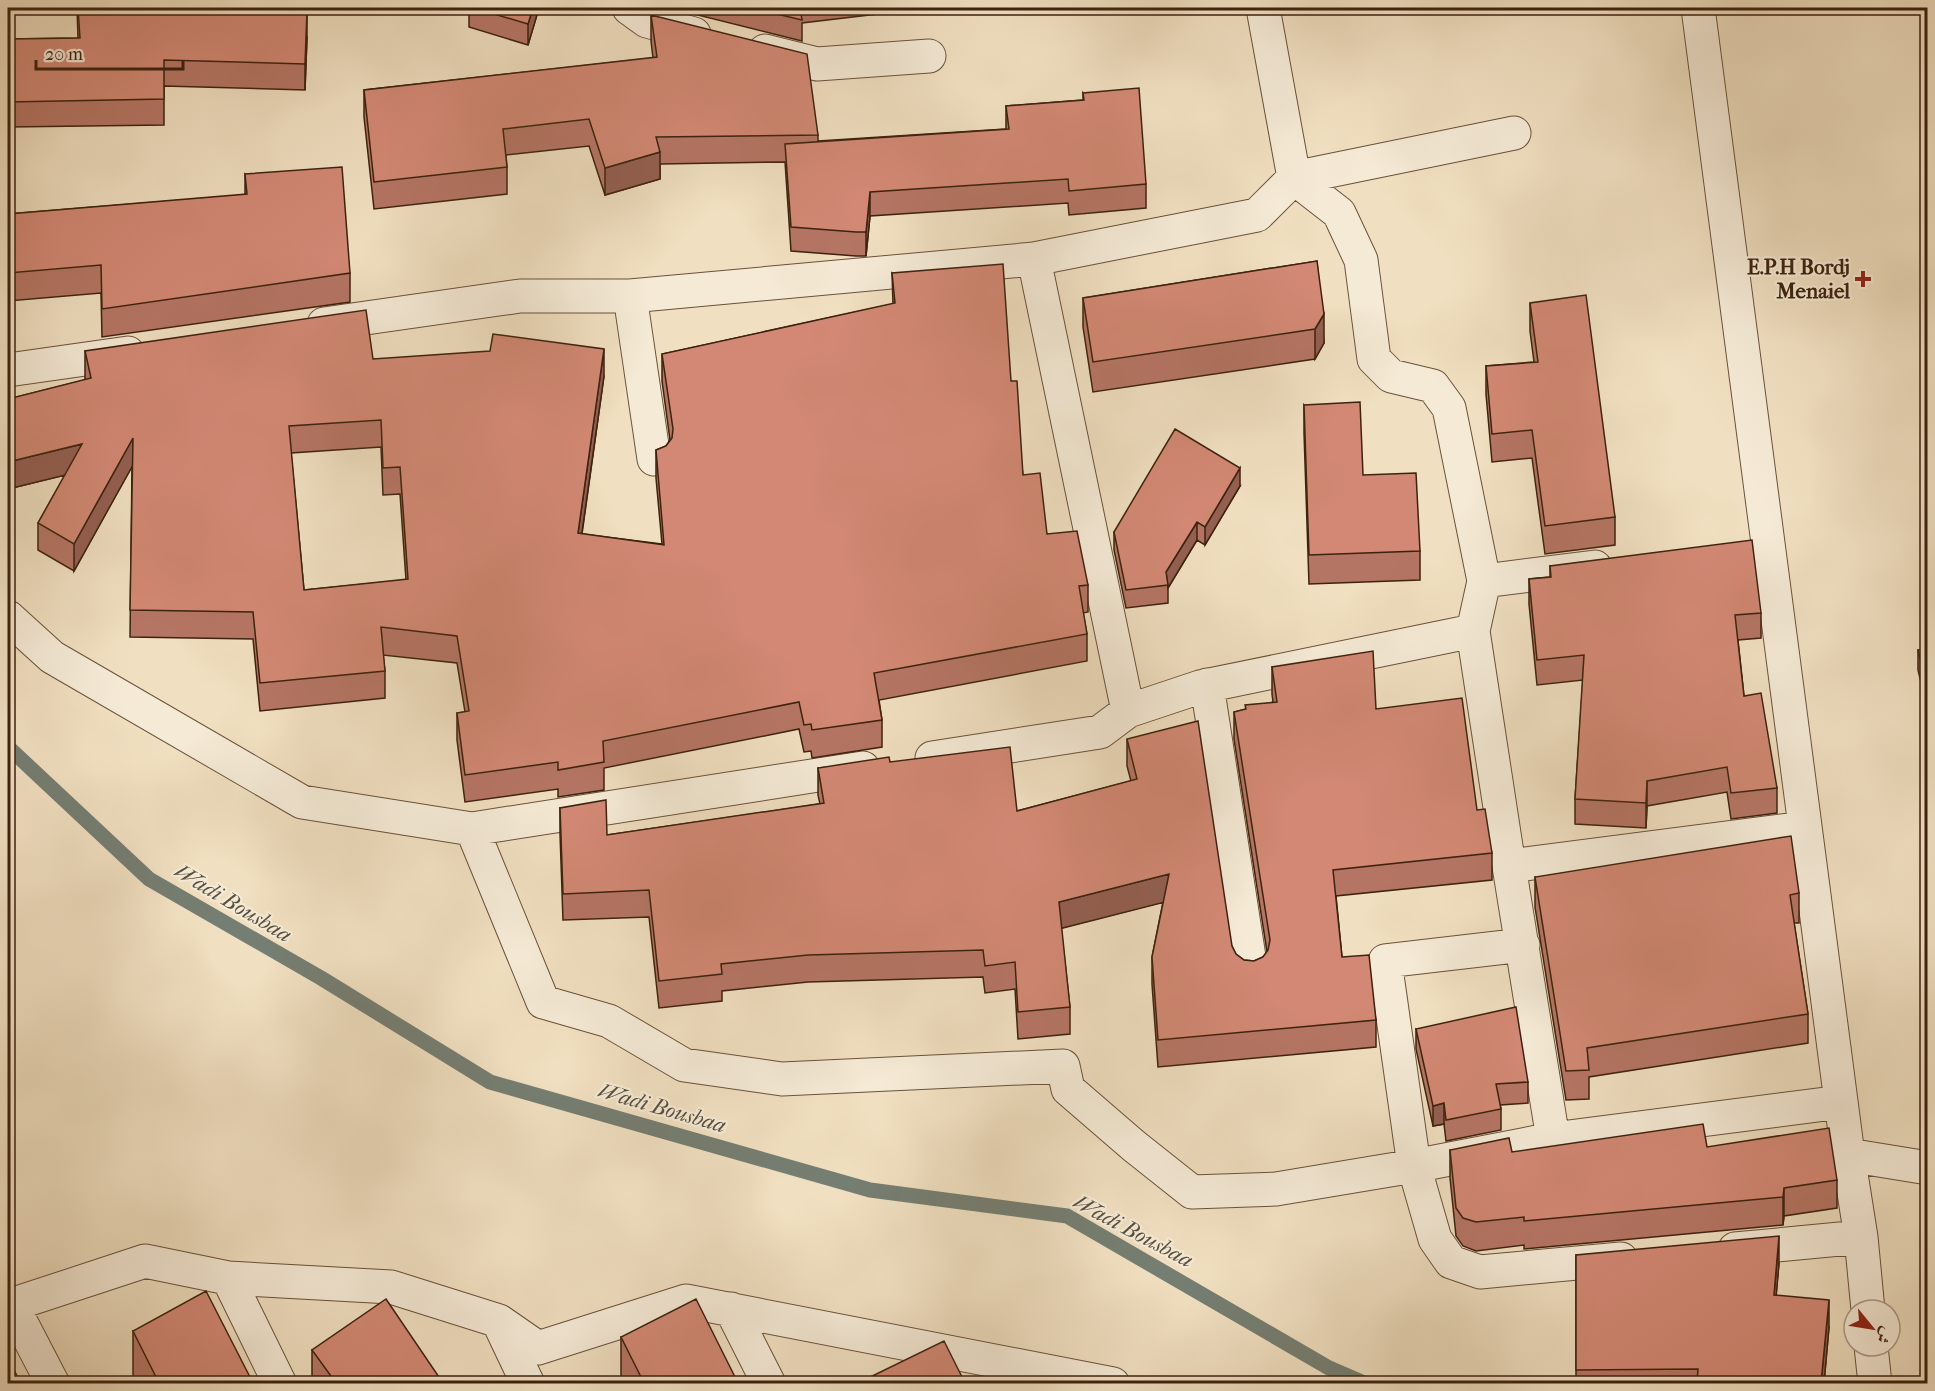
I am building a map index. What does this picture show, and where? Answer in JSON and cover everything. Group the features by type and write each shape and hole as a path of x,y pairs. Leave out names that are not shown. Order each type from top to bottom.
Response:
{"street":[{"path":"630,8 647,21 817,64 929,56"},
{"path":"1263,8 1293,178 1339,213 1361,260 1374,359 1391,376 1433,386 1449,408 1484,581 1473,631 1553,1139"},
{"path":"1698,8 1756,546 1805,828 1861,1237 1867,1298"},
{"path":"299,328 520,296 630,296 1034,259 1257,215 1293,178 1514,133"},
{"path":"1034,259 1128,711"},
{"path":"630,296 654,459"},
{"path":"8,370 159,348"},
{"path":"1484,581 1626,563"},
{"path":"8,617 52,657 302,802 472,829 1100,732 1128,711 1207,686 1473,631"},
{"path":"1207,686 1251,970"},
{"path":"1509,866 1805,828"},
{"path":"472,829 543,1002 609,1021 684,1065 782,1079 1063,1066 1068,1089 1192,1192 1276,1189 1414,1166 1553,1139 1841,1102"},
{"path":"1523,945 1385,961 1414,1166 1435,1239 1450,1262 1480,1272 1647,1257"},
{"path":"1848,1155 1928,1168"},
{"path":"1706,1251 1861,1237"},
{"path":"53,1383 10,1306 145,1261 228,1278 391,1287 499,1321 538,1348 687,1301 1113,1383"},
{"path":"228,1278 280,1383"},
{"path":"731,1309 769,1383"},
{"path":"499,1321 528,1383"},
{"path":"1872,1358 1875,1383"}],"building":[{"path":"78,8 307,11 305,64 164,60 164,99 8,102 8,39 80,38"},
{"path":"474,8 533,8 528,24"},
{"path":"752,8 800,8 802,20"},
{"path":"651,15 807,54 818,135 656,137 660,152 605,168 589,119 503,129 507,167 374,182 364,90 657,57"},
{"path":"1139,88 1146,184 1069,191 1068,179 870,192 866,232 791,227 785,144 1009,129 1006,106 1084,100 1083,93"},
{"path":"342,167 350,273 102,309 101,265 8,273 8,214 247,194 245,174"},
{"path":"1317,261 1324,314 1315,329 1093,362 1083,298"},
{"path":"1003,264 1011,381 1017,381 1023,475 1040,473 1047,534 1077,531 1088,585 1079,586 1087,634 874,673 882,720 812,730 811,724 804,725 799,702 603,741 604,762 558,770 558,762 465,775 457,713 469,711 457,636 381,627 385,671 260,683 253,612 130,610 133,438 74,544 38,523 82,444 8,462 8,399 91,378 85,351 366,310 373,359 490,351 493,334 604,349 578,533 664,545 656,450 666,446 672,438 673,429 662,354 895,303 892,273","holes":["381,420 383,468 400,467 408,579 304,590 289,426"]},
{"path":"1586,295 1615,517 1545,526 1532,430 1492,434 1486,366 1538,362 1530,303"},
{"path":"1360,402 1363,475 1416,473 1420,551 1309,555 1304,405"},
{"path":"1175,429 1240,468 1205,527 1197,522 1166,572 1168,585 1126,590 1114,532"},
{"path":"1752,540 1761,613 1735,615 1744,696 1761,693 1777,788 1731,793 1727,767 1647,781 1646,803 1575,799 1584,655 1537,660 1529,579 1551,577 1550,566"},
{"path":"1928,648 1928,691 1918,650"},
{"path":"1373,651 1376,709 1462,698 1477,810 1485,809 1492,853 1333,870 1342,957 1369,955 1376,1020 1158,1040 1152,957 1169,874 1059,902 1070,1007 1018,1012 1015,962 985,966 983,950 808,955 721,964 722,974 659,981 649,890 563,894 560,808 606,800 607,835 824,803 818,768 889,757 890,762 1010,747 1017,811 1137,779 1127,739 1198,721 1232,946 1236,954 1244,960 1254,961 1263,957 1268,950 1270,940 1234,712 1246,709 1245,705 1277,702 1272,667"},
{"path":"1791,836 1799,893 1790,895 1808,1014 1587,1048 1589,1070 1566,1071 1535,877"},
{"path":"1516,1007 1528,1082 1496,1084 1501,1109 1446,1120 1444,1103 1433,1106 1416,1029"},
{"path":"1703,1124 1707,1147 1829,1128 1837,1180 1784,1188 1783,1197 1524,1221 1524,1217 1476,1222 1463,1218 1456,1208 1450,1150 1509,1138 1512,1152"},
{"path":"1779,1236 1774,1295 1829,1300 1821,1383 1697,1383 1698,1369 1576,1370 1576,1255"},
{"path":"206,1291 253,1383 159,1383 133,1331"},
{"path":"386,1299 443,1383 336,1383 312,1350"},
{"path":"696,1299 738,1383 644,1383 621,1337"},
{"path":"944,1341 965,1383 858,1383"},
{"path":"8,1359 21,1383 8,1383"}],"waterway":[{"name":"Wadi Bousbaa","path":"8,747 149,879 321,978 490,1082 870,1190 1067,1216 1329,1368 1366,1384"}],"place":[{"name":"E.P.H Bordj Menaiel","path":"1863,279"}]}
